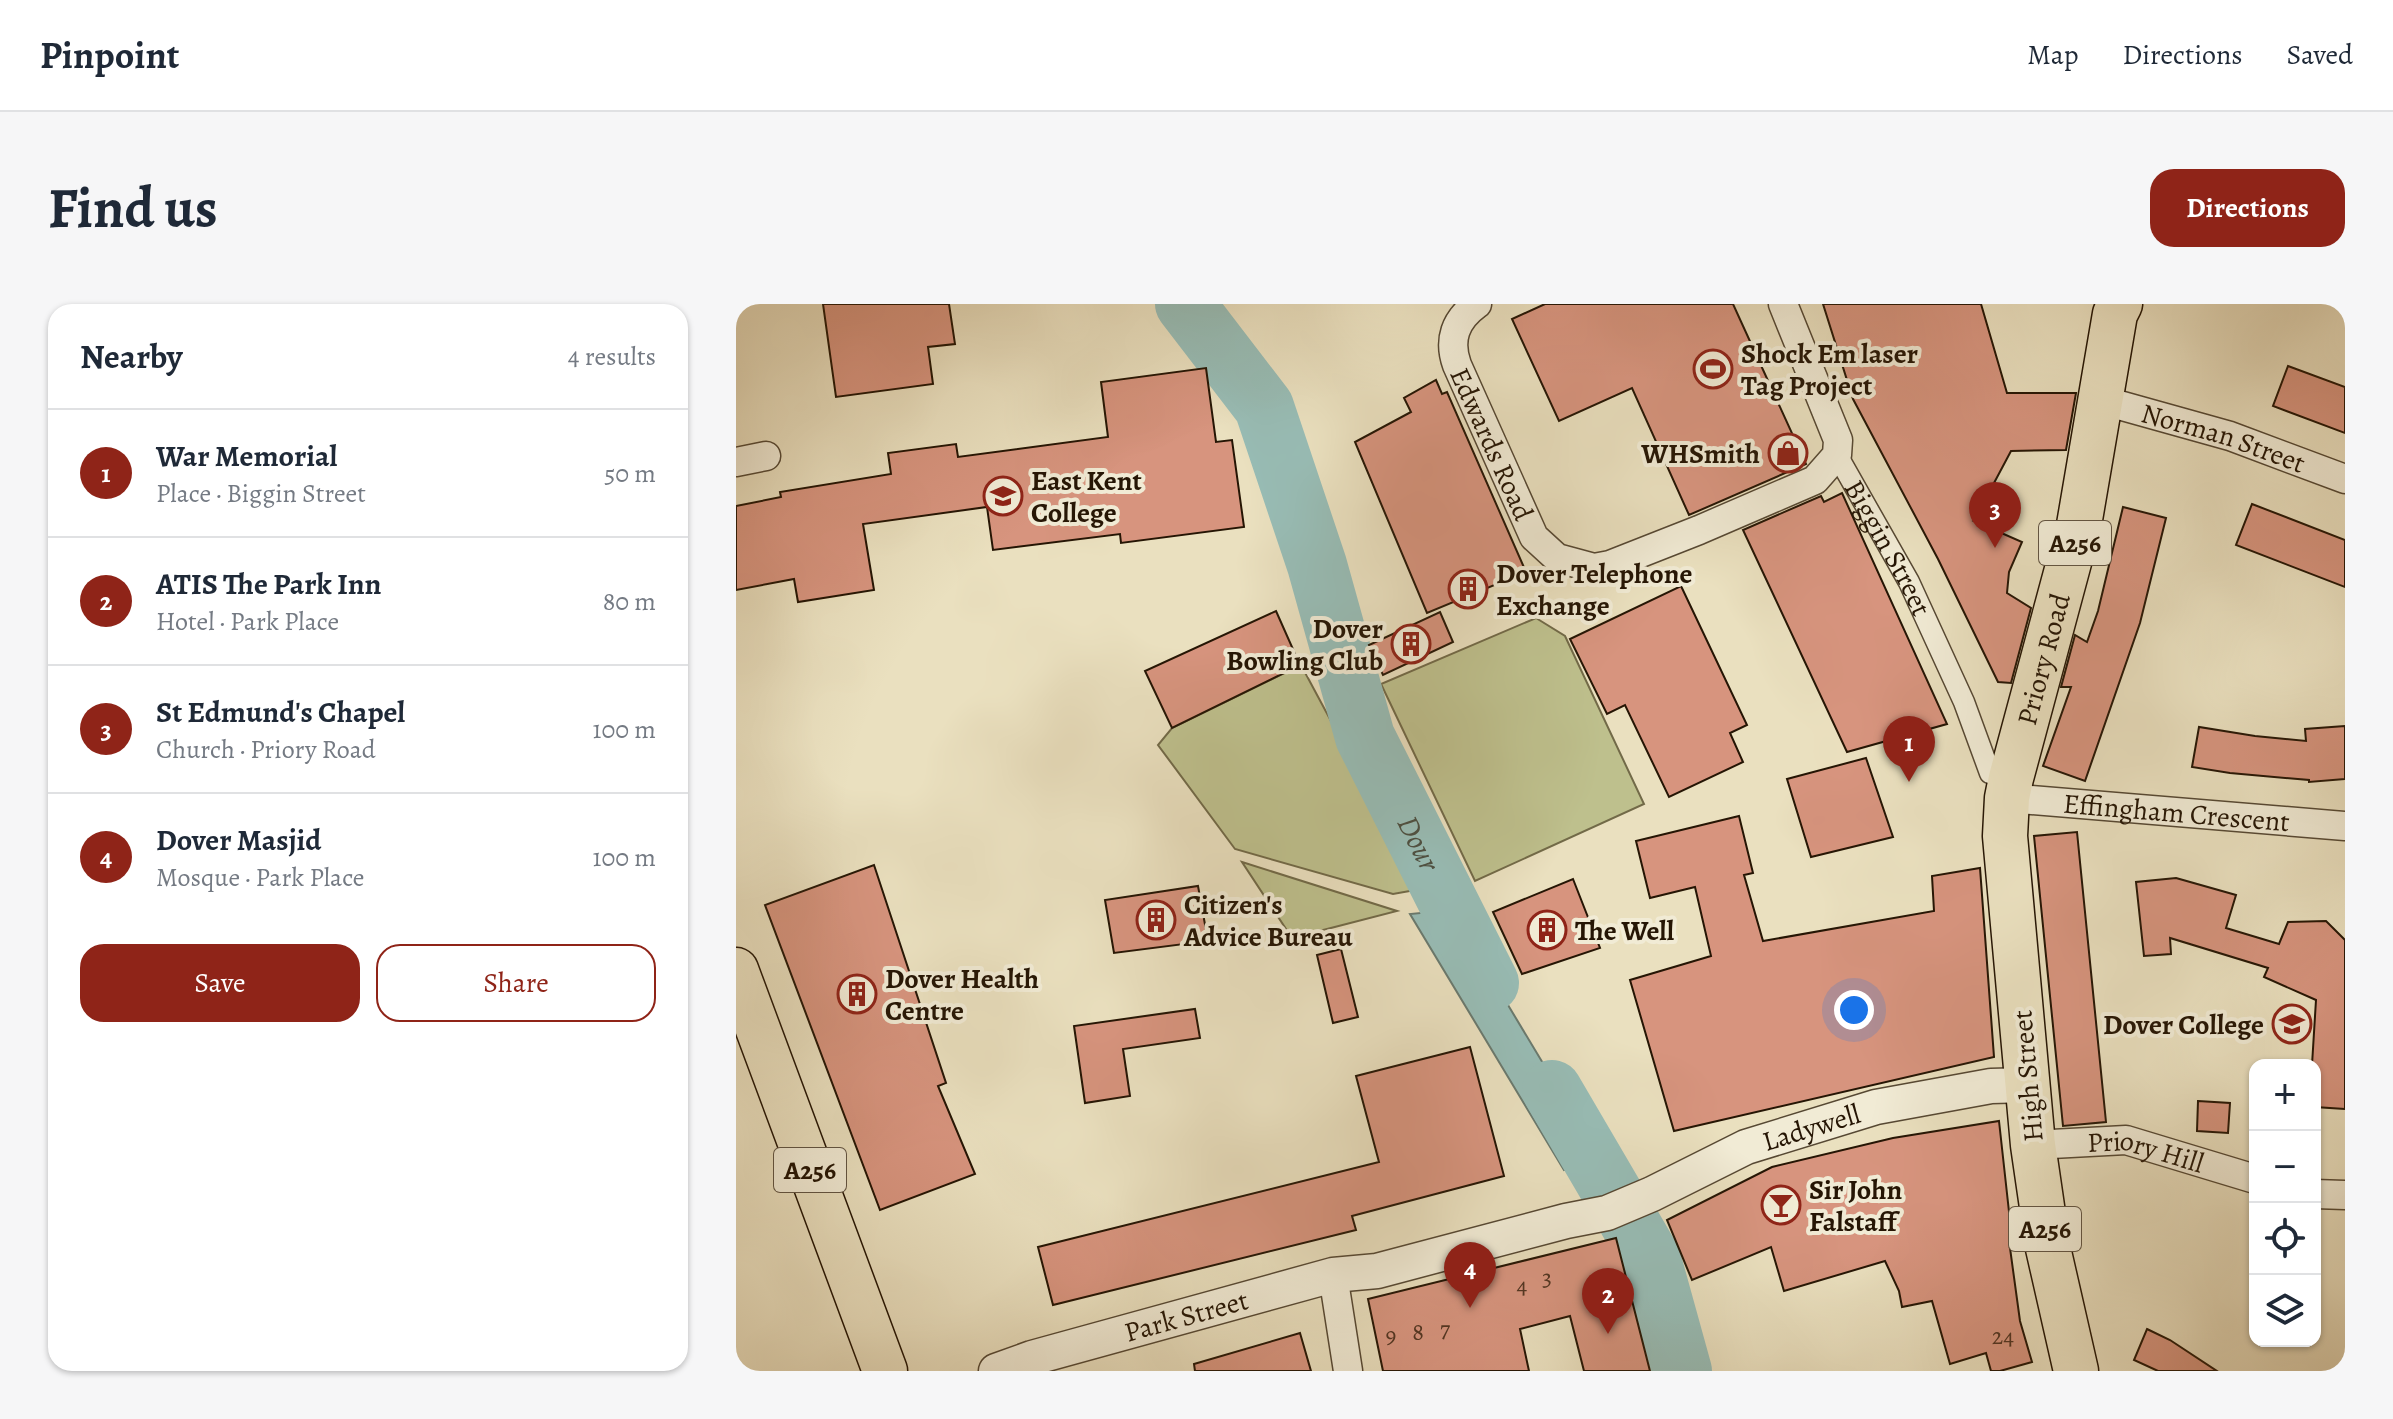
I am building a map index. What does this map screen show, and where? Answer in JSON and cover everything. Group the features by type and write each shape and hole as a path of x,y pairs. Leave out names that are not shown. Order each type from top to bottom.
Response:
{"main road":[{"name":"Priory Road","path":"2009,788 2079,525 2115,314 2120,304"},
{"name":"High Street","path":"2009,788 2005,836 2033,1145 2048,1248 2076,1370"},
{"name":"A256","path":"736,970 885,1371"}],"street":[{"name":"Edwards Road","path":"1477,304 1461,320 1453,336 1452,351 1534,537 1557,558 1594,568 1610,565 1815,480 1837,455"},
{"name":"Biggin Street","path":"1783,304 1838,440 1837,455 1909,582 1964,702 1990,773 2009,788"},
{"name":"Norman Street","path":"2101,400 2230,436 2345,479"},
{"path":"736,462 766,456"},
{"name":"Effingham Crescent","path":"2009,788 2345,826"},
{"name":"Ladywell","path":"1377,1271 1620,1208 1746,1147 1876,1107 1991,1086 2028,1085"},
{"name":"Priory Hill","path":"2033,1145 2126,1140 2249,1177"},
{"path":"2321,1194 2345,1195"},
{"name":"Park Street","path":"996,1371 1032,1358 1333,1275 1377,1271"},
{"path":"1333,1275 1348,1371"},
{"path":"2076,1370 2082,1371"}],"green space":[{"path":"1536,618 1565,636 1644,804 1475,881 1381,684"},
{"path":"1301,665 1421,889 1393,894 1235,849 1158,745 1172,728"},
{"path":"1242,862 1397,911 1292,938"}],"water":[{"path":"1160,304 1203,304 1269,406 1365,737 1441,882 1415,887 1324,684 1250,434 1193,343"},
{"path":"1451,910 1601,1160 1564,1170 1410,914"}],"building":[{"path":"823,304 949,304 955,344 928,347 933,384 836,397"},
{"path":"1545,304 1733,304 1806,464 1689,515 1632,388 1559,421 1512,319"},
{"path":"1823,304 1981,304 2007,393 2076,393 2066,450 2011,451 1994,483 2008,506 1974,521 2022,542 2009,572 2007,593 2031,608 2011,683 1998,682 1938,559 1853,399"},
{"path":"2288,366 2345,387 2345,433 2273,406"},
{"path":"1206,368 1216,442 1232,440 1244,527 1121,543 1120,534 993,550 987,507 863,524 874,590 798,602 794,579 736,590 736,506 781,497 780,492 891,474 888,453 956,444 958,457 1108,437 1101,382"},
{"path":"1436,380 1442,394 1447,392 1526,572 1427,613 1355,442 1411,412 1404,398"},
{"path":"1842,493 1947,724 1847,752 1743,530 1821,496 1824,502"},
{"path":"2252,504 2345,540 2345,587 2236,545"},
{"path":"2123,507 2166,518 2140,623 2085,781 2043,766 2071,687 2061,687 2075,635 2087,642 2098,611"},
{"path":"1681,586 1747,725 1730,733 1743,762 1669,797 1625,705 1607,714 1570,639"},
{"path":"1276,611 1300,665 1172,728 1145,671"},
{"name":"Dover Bowling Club","path":"1440,612 1453,642 1383,675 1369,645"},
{"path":"2345,726 2345,779 2309,782 2192,767 2199,727 2306,741 2305,729"},
{"path":"1866,758 1893,837 1811,857 1787,779"},
{"path":"1739,816 1753,873 1744,875 1763,941 1934,911 1932,876 1980,868 1994,1057 1674,1131 1630,980 1711,956 1695,887 1650,898 1636,841"},
{"path":"2077,832 2106,1122 2063,1126 2034,836"},
{"name":"Dover Health Centre","path":"874,865 946,1083 938,1086 975,1174 880,1210 765,905"},
{"path":"2176,878 2236,895 2226,928 2279,944 2288,922 2326,921 2345,940 2345,1109 2321,1107 2321,1059 2312,1059 2316,1000 2264,977 2268,968 2170,938 2171,954 2144,956 2136,882"},
{"name":"The Well","path":"1573,879 1600,948 1522,974 1493,912"},
{"name":"Citizen's Advice Bureau","path":"1198,886 1208,941 1114,953 1105,900"},
{"path":"1341,949 1358,1017 1333,1023 1317,955"},
{"path":"1195,1009 1200,1038 1123,1049 1130,1096 1085,1103 1074,1026"},
{"path":"1470,1047 1504,1176 1352,1216 1356,1230 1053,1305 1038,1247 1379,1162 1356,1076"},
{"path":"2198,1101 2230,1103 2228,1133 2197,1131"},
{"path":"1999,1121 2013,1248 2010,1248 2020,1321 2032,1362 1991,1371 1986,1353 1950,1364 1932,1301 1902,1307 1899,1291 1885,1261 1784,1291 1771,1247 1692,1280 1667,1220 1772,1167 1893,1138"},
{"path":"1616,1238 1650,1371 1584,1371 1570,1316 1520,1329 1529,1371 1383,1371 1368,1299"},
{"path":"2147,1329 2170,1340 2217,1371 2158,1371 2134,1360"},
{"path":"1300,1333 1311,1371 1195,1371 1194,1364"}],"waterway":[{"name":"Dour","path":"1185,304 1264,407 1317,565 1365,737 1489,983"},
{"name":"Dour","path":"1552,1090 1651,1259 1682,1371"}],"place":[{"name":"Shock Em laser Tag Project","path":"1713,369"},
{"name":"WHSmith","path":"1788,453"},
{"name":"East Kent College","path":"1003,496"},
{"name":"St Edmund's Chapel","path":"1995,548"},
{"name":"Dover Telephone Exchange","path":"1468,589"},
{"name":"Dover Bowling Club","path":"1411,644"},
{"name":"War Memorial","path":"1909,782"},
{"name":"Citizen's Advice Bureau","path":"1156,920"},
{"name":"The Well","path":"1547,930"},
{"name":"Dover Health Centre","path":"857,994"},
{"name":"Dover College","path":"2292,1024"},
{"name":"Sir John Falstaff","path":"1781,1205"},
{"name":"Dover Masjid","path":"1470,1308"},
{"name":"ATIS The Park Inn","path":"1608,1334"}]}
